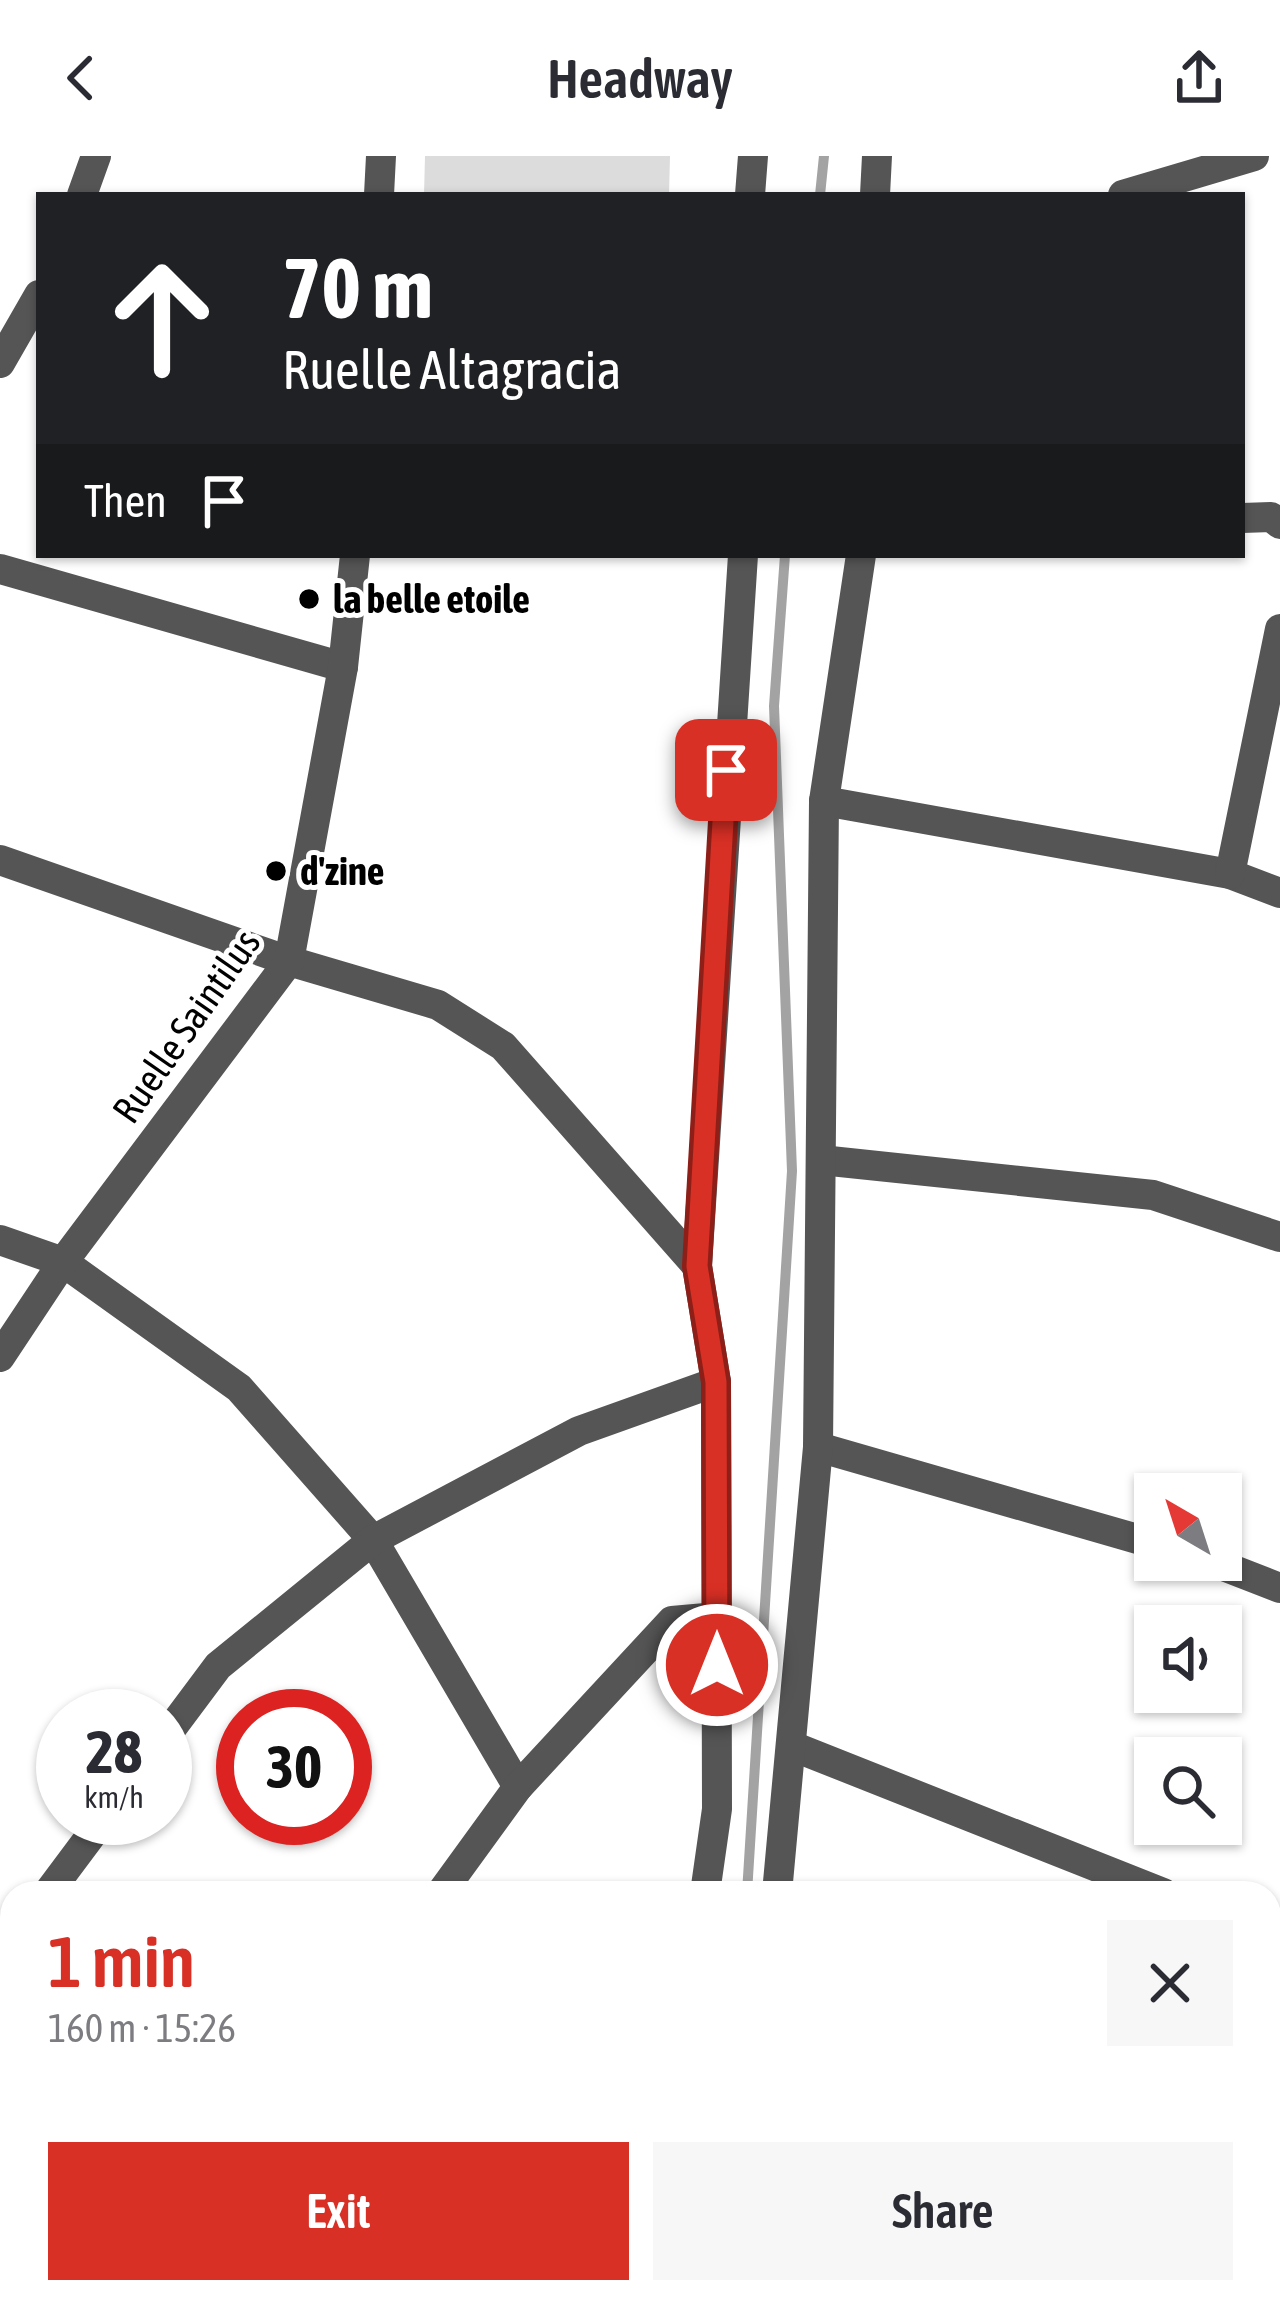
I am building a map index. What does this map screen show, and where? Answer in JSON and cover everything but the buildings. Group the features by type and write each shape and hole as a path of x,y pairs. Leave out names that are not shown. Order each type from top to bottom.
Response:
{"street":[{"path":"83,192 96,156"},
{"path":"379,192 381,156"},
{"path":"750,192 753,156"},
{"path":"875,192 877,156"},
{"path":"1134,192 1254,156"},
{"path":"0,363 36,300"},
{"path":"1245,518 1271,517 1280,524"},
{"name":"Ruelle Saintilus","path":"0,1357 63,1262 289,961 343,667 355,558"},
{"path":"707,1881 717,1809 716,1382 697,1266 743,558"},
{"path":"778,1881 818,1447 824,801 861,558"},
{"path":"0,569 343,667"},
{"path":"1230,874 1280,629"},
{"path":"824,801 1230,874 1280,893"},
{"path":"0,860 289,961 439,1005 503,1046 697,1266"},
{"path":"820,1160 1153,1195 1280,1237"},
{"path":"0,1240 63,1262 239,1388 373,1540 518,1787"},
{"path":"192,1701 218,1666 373,1540 578,1431 716,1382"},
{"path":"818,1447 1134,1538"},
{"path":"1242,1573 1280,1588"},
{"path":"450,1881 518,1787 672,1621 717,1617"},
{"path":"792,1746 1133,1881"},
{"path":"57,1881 84,1845"}],"shaded area":[{"path":"425,156 670,156 669,192 424,192"}],"waterway":[{"path":"820,192 824,156"},
{"path":"748,1881 792,1171 774,706 785,558"}],"place":[{"name":"la belle etoile","path":"309,599"},
{"name":"d'zine","path":"276,871"}],"route":[{"path":"717,1665 716,1382 697,1266 726,770"}]}
